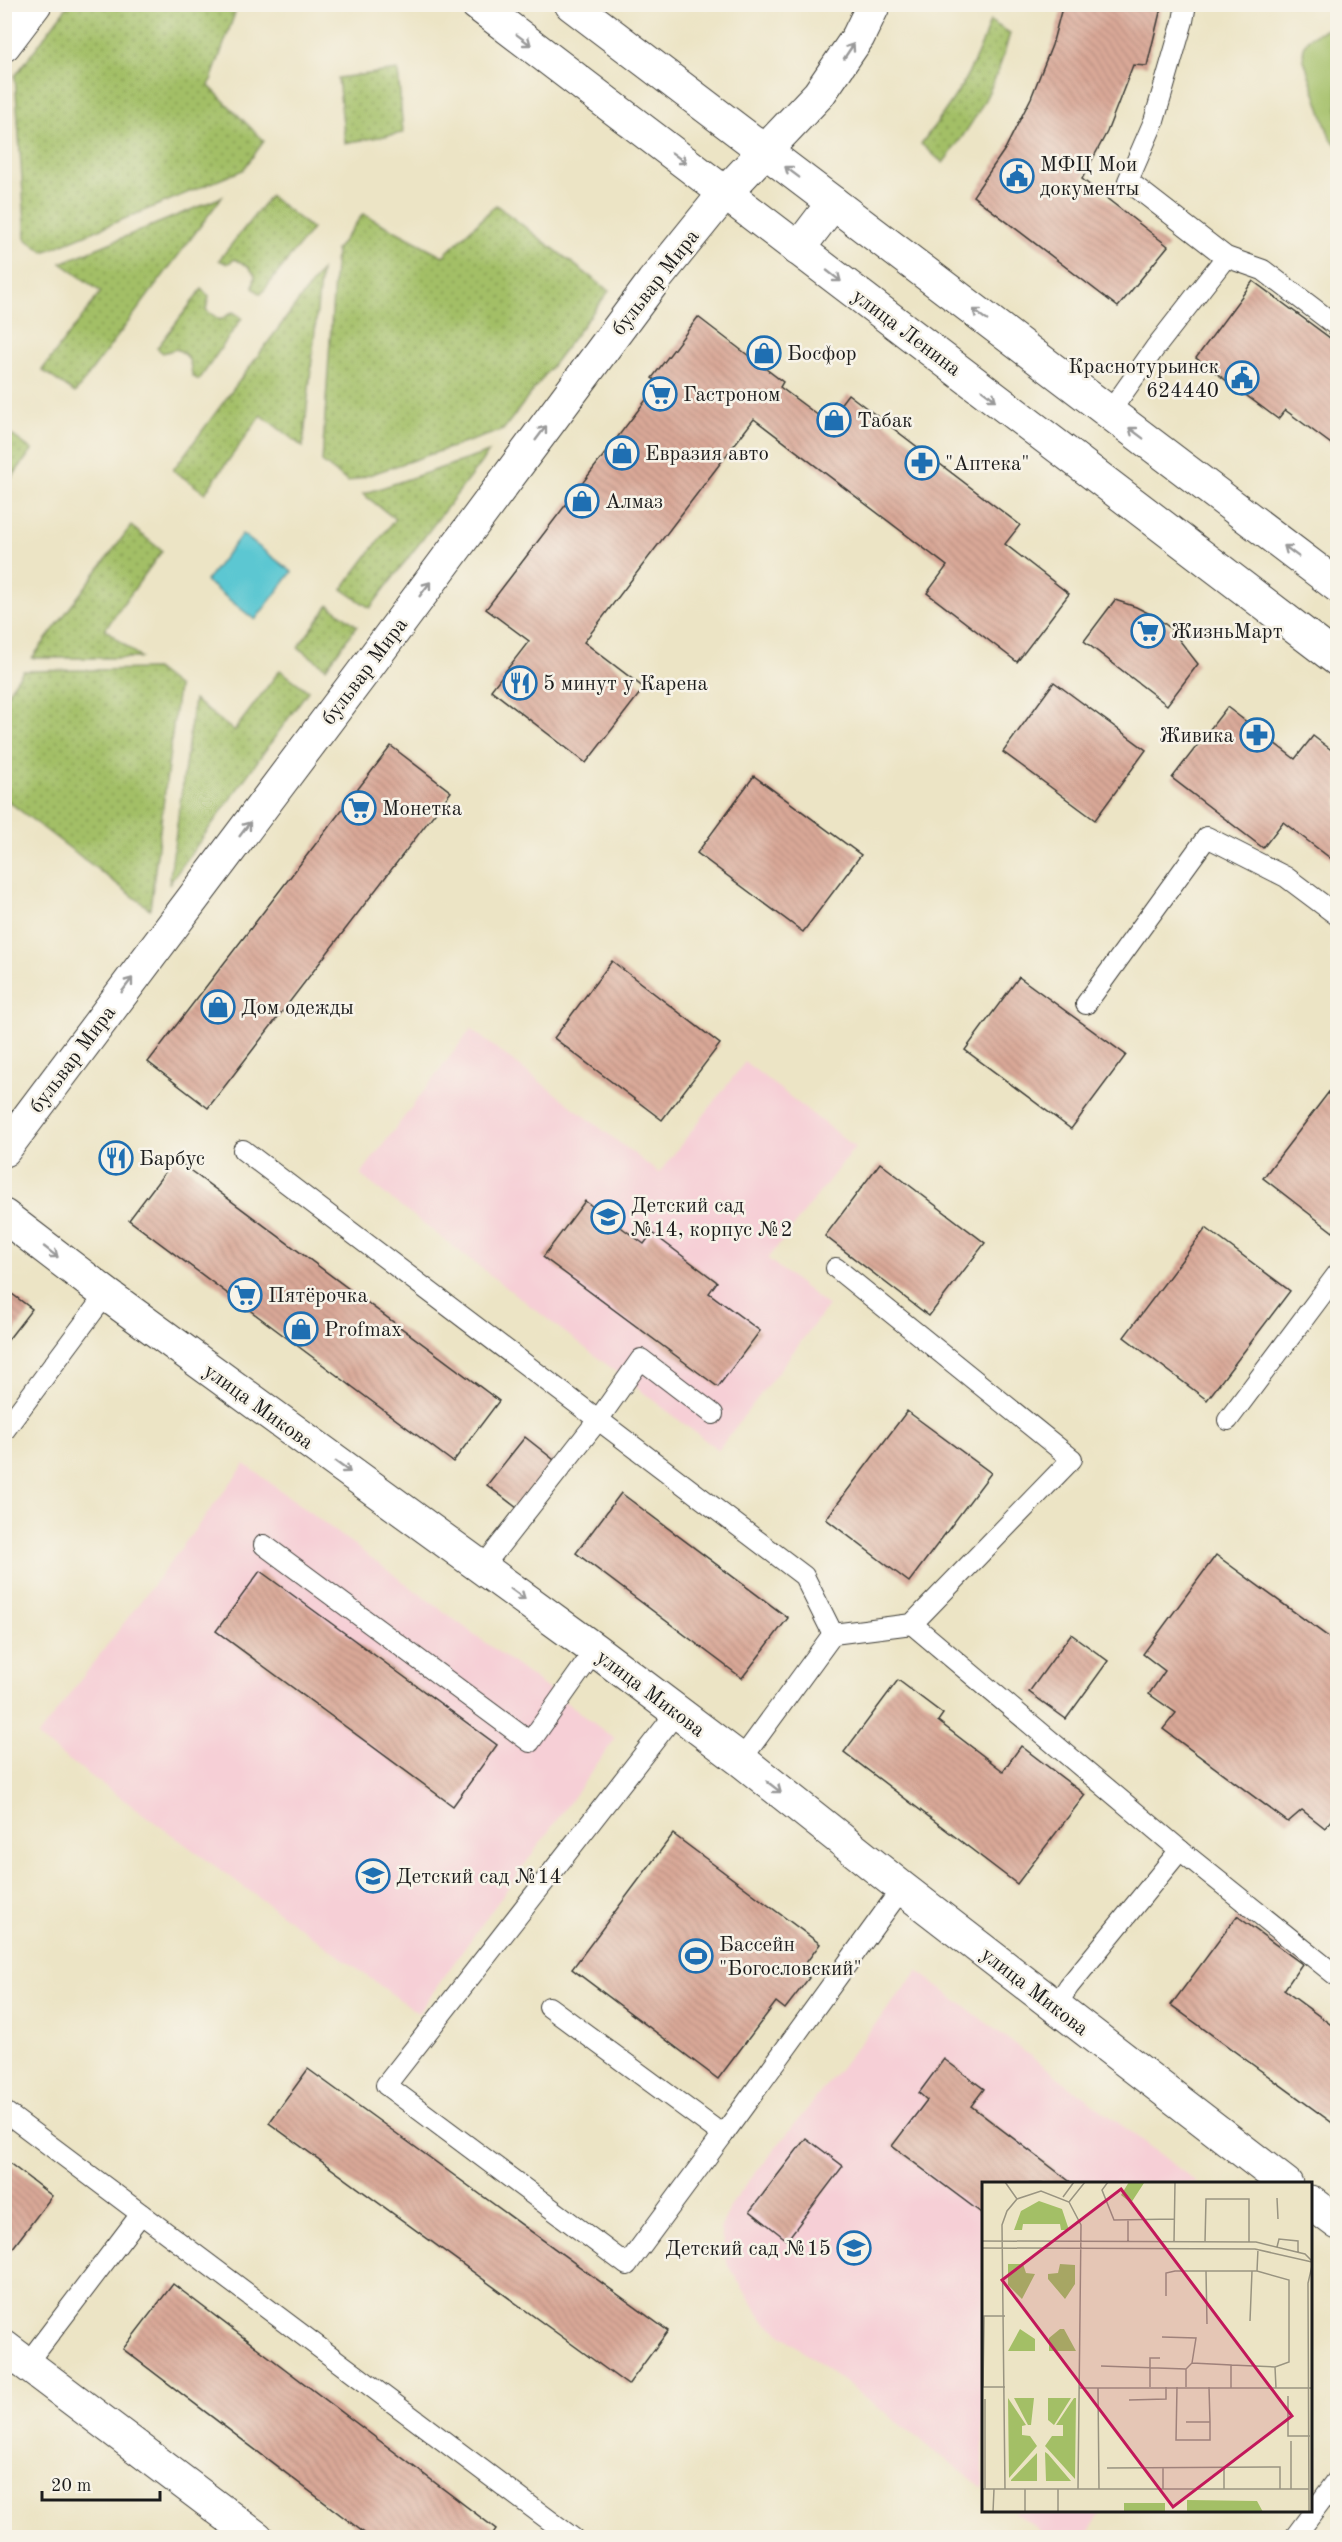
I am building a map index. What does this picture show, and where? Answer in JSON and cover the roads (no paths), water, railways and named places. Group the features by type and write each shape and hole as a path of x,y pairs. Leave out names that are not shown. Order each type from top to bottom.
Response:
{"street":[{"path":"4,45 35,4"},
{"name":"улица Ленина","path":"477,4 1338,660"},
{"path":"572,4 1338,586"},
{"name":"бульвар Мира","path":"4,1150 653,282 726,193 819,94 858,36 874,4"},
{"path":"798,249 833,203"},
{"name":"улица Микова","path":"4,1216 106,1294 595,1650 741,1760 902,1888 1283,2182"},
{"path":"1312,2203 1338,2223"},
{"path":"16,2356 257,2538"}],"lane":[{"path":"1185,4 1183,21 1155,121 1128,181 1226,257 1263,270 1338,327"},
{"path":"1109,413 1155,348 1226,257"},
{"path":"1086,1004 1207,837 1286,877 1338,916"},
{"path":"243,1150 804,1576 833,1634"},
{"path":"741,1760 833,1634 912,1624 1072,1459 836,1268"},
{"path":"1228,1420 1338,1273"},
{"path":"4,1431 106,1294"},
{"path":"482,1568 502,1546 598,1420 640,1359 714,1413"},
{"path":"264,1545 530,1742 595,1650"},
{"path":"912,1624 1180,1850 1338,1977"},
{"path":"676,1713 386,2085 627,2265 902,1888"},
{"path":"1055,2007 1069,1986 1180,1850"},
{"path":"549,2007 723,2135"},
{"path":"4,2111 573,2538"},
{"path":"16,2356 141,2214"},
{"path":"1294,2538 1338,2479"}],"water":[{"path":"242,534 292,572 255,620 206,581"}],"place":[{"name":"МФЦ Мои документы","path":"1017,176"},
{"name":"Босфор","path":"764,353"},
{"name":"Краснотурьинск 624440","path":"1242,378"},
{"name":"Гастроном","path":"660,394"},
{"name":"Табак","path":"834,420"},
{"name":"Евразия авто","path":"622,453"},
{"name":"\"Аптека\"","path":"922,463"},
{"name":"Алмаз","path":"582,501"},
{"name":"ЖизньМарт","path":"1148,631"},
{"name":"5 минут у Карена","path":"520,683"},
{"name":"Живика","path":"1257,735"},
{"name":"Монетка","path":"359,808"},
{"name":"Дом одежды","path":"218,1007"},
{"name":"Барбус","path":"116,1158"},
{"name":"Детский сад №14, корпус №2","path":"608,1217"},
{"name":"Пятёрочка","path":"245,1295"},
{"name":"Profmax","path":"301,1329"},
{"name":"Детский сад №14","path":"373,1876"},
{"name":"Бассейн \"Богословский\"","path":"696,1956"},
{"name":"Детский сад №15","path":"854,2248"}]}
